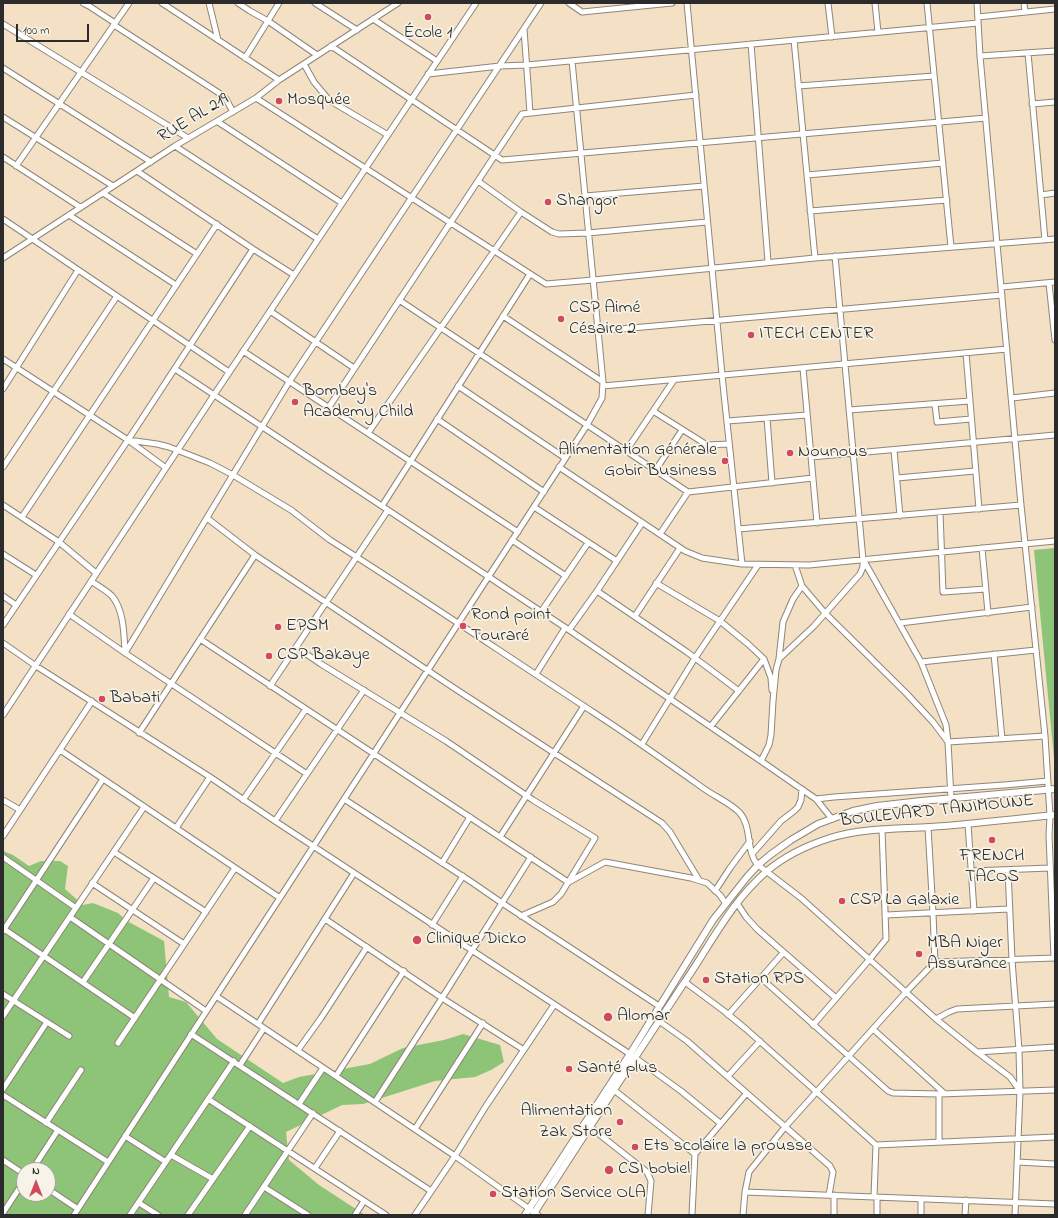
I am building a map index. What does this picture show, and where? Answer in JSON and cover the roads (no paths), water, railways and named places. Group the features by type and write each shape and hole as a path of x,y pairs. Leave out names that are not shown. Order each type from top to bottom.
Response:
{"main road":[{"name":"BOULEVARD TANIMOUNE","path":"535,1214 614,1090 659,1006 713,920 758,865 790,840 818,824 850,812 877,806 951,798 1052,790"},
{"name":"BOULEVARD TANIMOUNE","path":"525,1215 633,1056 659,1021 720,926 737,903 767,872 785,858 831,837 857,832 968,824 1053,815"}],"street":[{"path":"82,3 89,6 218,93 226,99 233,112"},
{"path":"16,166 129,3"},
{"path":"162,3 279,80"},
{"path":"209,3 218,40"},
{"path":"238,3 268,21 317,55"},
{"path":"245,58 279,3"},
{"path":"315,3 356,30"},
{"name":"RUE AL 219","path":"3,258 175,146 218,122 256,98 279,80 396,3"},
{"path":"3,715 228,372 476,3"},
{"path":"125,653 289,382 541,3"},
{"path":"569,3 582,12 672,3"},
{"path":"687,3 707,222 742,564"},
{"path":"828,3 832,37"},
{"path":"875,3 878,32"},
{"path":"927,3 951,247"},
{"path":"743,1215 749,1172 785,1127 873,1028 935,963 1054,958 1049,830 1053,815 1052,790 1048,781 1045,736 1021,505 980,56 977,3"},
{"path":"1024,3 1025,12"},
{"path":"978,16 1055,9"},
{"path":"373,19 437,61"},
{"path":"428,74 500,66 572,61 978,23"},
{"path":"3,24 188,138"},
{"path":"524,29 530,113"},
{"path":"794,40 815,258"},
{"path":"751,44 768,262"},
{"path":"331,46 502,160 986,118"},
{"path":"980,56 1055,50"},
{"path":"1028,53 1045,240"},
{"path":"74,1215 544,492 587,425 602,398 603,384 572,61"},
{"path":"304,64 314,82 329,100 388,135"},
{"path":"3,68 150,162"},
{"path":"798,86 934,76"},
{"path":"328,407 522,114 696,95"},
{"path":"256,98 546,284 835,256 1055,239"},
{"path":"1032,104 1055,102"},
{"path":"3,117 113,186"},
{"path":"218,122 342,203"},
{"path":"175,146 318,239"},
{"path":"3,157 80,207"},
{"path":"807,175 943,163"},
{"path":"137,171 253,249 294,274"},
{"path":"478,181 521,212 555,233 588,233 707,222"},
{"path":"585,196 704,186"},
{"path":"103,192 197,254"},
{"path":"1041,195 1055,194"},
{"path":"810,211 947,200"},
{"path":"368,433 521,212"},
{"path":"68,215 176,285"},
{"path":"3,219 228,372"},
{"path":"22,517 217,224"},
{"path":"3,625 128,440 253,249"},
{"path":"779,658 814,626 860,574 863,567 835,256"},
{"path":"3,389 78,270"},
{"path":"382,506 530,274"},
{"path":"1002,287 1052,283 1055,340"},
{"path":"598,331 717,322 840,309 1002,295"},
{"path":"3,467 117,296"},
{"path":"399,300 688,492 813,478"},
{"path":"270,311 354,368"},
{"path":"503,316 603,384 674,380 1007,349"},
{"path":"243,351 518,532"},
{"path":"966,353 979,509"},
{"path":"3,359 128,440 166,468"},
{"path":"803,368 817,523"},
{"path":"175,369 711,726 816,799 832,819"},
{"path":"626,451 674,380"},
{"path":"458,386 565,458"},
{"path":"1012,398 1055,393"},
{"path":"850,410 970,401"},
{"path":"935,404 937,422 971,419"},
{"path":"653,412 707,445 729,444"},
{"path":"727,421 807,415"},
{"path":"767,418 772,483"},
{"path":"437,420 544,492"},
{"path":"656,471 682,430"},
{"path":"811,457 1055,435"},
{"path":"128,440 157,444 210,463 291,510 330,540 642,744 704,789 738,811 745,820 752,854 758,865 801,898 936,1019 1010,1077 1020,1091"},
{"path":"894,450 900,516"},
{"path":"559,467 680,548 702,558 742,564 809,565 1055,541"},
{"path":"897,478 975,470"},
{"path":"660,534 688,492"},
{"path":"3,505 59,542 96,573"},
{"path":"738,529 1021,505"},
{"path":"534,507 617,561"},
{"path":"270,686 388,510"},
{"path":"940,512 943,592 986,589"},
{"path":"207,518 255,555 326,603 662,823 670,832 699,880"},
{"path":"536,674 567,629 597,591 642,523"},
{"path":"512,540 566,576"},
{"path":"541,612 588,543"},
{"path":"635,616 680,548"},
{"path":"982,548 988,613"},
{"path":"3,554 36,575"},
{"path":"139,733 255,555"},
{"path":"863,560 921,662 946,725 951,798"},
{"path":"642,744 695,658 758,565"},
{"path":"795,565 802,586 825,613 906,693 933,722 948,742"},
{"path":"91,581 112,596 117,604 124,627 125,653"},
{"path":"656,583 720,621 764,659 770,678 773,701"},
{"path":"761,761 772,736 773,701 783,622 793,599 802,586"},
{"path":"597,591 695,658 739,691"},
{"path":"3,596 16,605"},
{"path":"900,624 1032,607"},
{"path":"70,614 125,653 307,774"},
{"path":"200,639 568,882"},
{"path":"3,643 139,733 210,777 432,925 633,1056 681,1091 720,1124"},
{"path":"296,647 446,741 595,838 561,894 553,902 521,916"},
{"path":"921,662 1036,650"},
{"path":"994,654 1002,739"},
{"path":"711,726 764,659"},
{"path":"275,821 364,690"},
{"path":"3,836 92,701"},
{"path":"500,837 584,706"},
{"path":"243,800 306,709"},
{"path":"948,742 1045,736"},
{"path":"60,750 280,898"},
{"path":"176,828 210,777"},
{"path":"102,779 4,930 136,1018"},
{"path":"816,799 1048,781"},
{"path":"752,854 781,821 798,807 801,800 802,789"},
{"path":"344,799 659,1006"},
{"path":"3,800 20,810"},
{"path":"3,1016 144,806"},
{"path":"442,863 470,817"},
{"path":"968,824 974,911"},
{"path":"928,827 935,963"},
{"path":"813,1025 886,939 882,829"},
{"path":"715,891 750,841"},
{"path":"114,852 206,912"},
{"path":"3,857 76,908"},
{"path":"375,1102 531,857"},
{"path":"568,882 605,862 699,880 707,883 726,904"},
{"path":"118,1043 235,868"},
{"path":"972,871 1050,868"},
{"path":"1008,870 1012,960 1019,1050 1020,1091 1015,1215"},
{"path":"258,1024 354,873"},
{"path":"432,925 463,876"},
{"path":"83,982 154,878"},
{"path":"92,883 184,944"},
{"path":"737,903 754,927 836,998"},
{"path":"886,915 1010,909"},
{"path":"70,916 206,1011"},
{"path":"325,920 442,998 524,1050"},
{"path":"298,1050 321,1018 366,947"},
{"path":"728,1015 783,953"},
{"path":"336,1076 404,972"},
{"path":"761,978 849,1056 891,1092 896,1094 1055,1090"},
{"path":"685,982 760,1041 876,1144 1055,1137"},
{"path":"3,994 69,1036"},
{"path":"216,996 455,1156 529,1208 535,1214"},
{"path":"936,1019 956,1009 1055,1004"},
{"path":"415,1215 554,1005"},
{"path":"659,1021 684,1038 832,1169 834,1215"},
{"path":"3,1089 47,1022"},
{"path":"415,1129 483,1023"},
{"path":"240,1065 264,1028"},
{"path":"873,1028 942,1094 940,1142"},
{"path":"191,1034 431,1191"},
{"path":"728,1076 760,1041"},
{"path":"977,1052 1055,1048"},
{"path":"130,1215 234,1061"},
{"path":"299,1104 323,1068"},
{"path":"46,1123 81,1070"},
{"path":"614,1090 695,1154"},
{"path":"692,1215 695,1154 746,1094"},
{"path":"3,1095 108,1162"},
{"path":"208,1099 386,1215"},
{"path":"245,1215 313,1113"},
{"path":"188,1215 250,1126"},
{"path":"590,1127 648,1172 651,1181 648,1215"},
{"path":"37,1162 58,1130"},
{"path":"315,1168 340,1131"},
{"path":"125,1136 166,1162"},
{"path":"876,1144 877,1215"},
{"path":"171,1155 213,1179"},
{"path":"3,1160 16,1169"},
{"path":"1017,1162 1055,1164"},
{"path":"264,1187 308,1215"},
{"path":"745,1192 1055,1204"},
{"path":"3,1213 16,1193"},
{"path":"56,1194 78,1209"},
{"path":"920,1215 921,1198"},
{"path":"965,1215 966,1200"},
{"path":"355,1215 364,1201"},
{"path":"139,1202 158,1215"}],"place":[{"name":"École 1","path":"428,17"},
{"name":"Mosquée","path":"279,101"},
{"name":"Shangor","path":"548,202"},
{"name":"CSP Aimé Césaire 2","path":"561,319"},
{"name":"ITECH CENTER","path":"751,335"},
{"name":"Bombey's Academy Child","path":"295,402"},
{"name":"Nounous","path":"790,453"},
{"name":"Alimentation Générale Gobir Business","path":"725,461"},
{"name":"Rond point Touraré","path":"463,626"},
{"name":"EPSM","path":"278,627"},
{"name":"CSP Bakaye","path":"269,656"},
{"name":"Babati","path":"102,699"},
{"name":"FRENCH TACOS","path":"992,840"},
{"name":"CSP La Galaxie","path":"842,901"},
{"name":"Clinique Dicko","path":"417,940"},
{"name":"MBA Niger Assurance","path":"919,954"},
{"name":"Station RPS","path":"706,980"},
{"name":"Alomar","path":"608,1017"},
{"name":"Santé plus","path":"569,1069"},
{"name":"Alimentation Zak Store","path":"620,1122"},
{"name":"Ets scolaire la prousse","path":"635,1147"},
{"name":"CSI bobiel","path":"609,1170"},
{"name":"Station Service OLA","path":"493,1194"}]}
